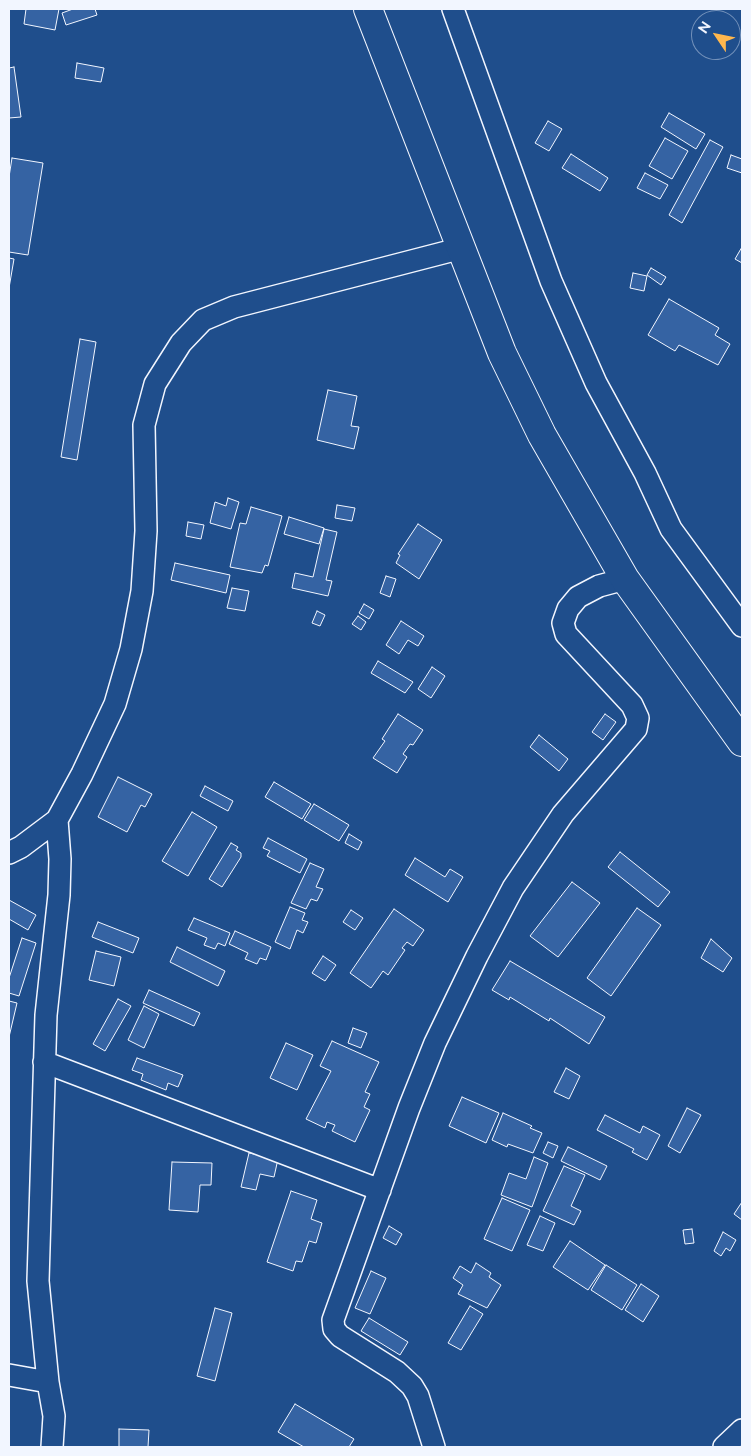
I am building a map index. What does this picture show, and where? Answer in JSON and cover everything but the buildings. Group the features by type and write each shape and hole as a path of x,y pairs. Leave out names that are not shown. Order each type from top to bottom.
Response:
{"main road":[{"path":"368,9 502,353 542,435 625,579 742,742"}],"street":[{"path":"453,9 552,281 596,383 645,473 670,529 742,626"},
{"path":"9,853 21,847 57,820 82,774 115,704 131,649 142,591 146,531 144,425 155,384 181,343 203,320 234,307 462,248"},
{"path":"434,1447 418,1396 412,1386 397,1372 345,1340 334,1329 333,1320 409,1108 435,1043 513,888 563,814 636,729 638,718 632,705 566,634 563,623 578,597 599,586 625,579"},
{"path":"52,1447 54,1416 48,1382 38,1281 44,1062 60,859 57,820"},
{"path":"44,1062 380,1190"},
{"path":"9,1375 48,1382"},
{"path":"724,1447 742,1430"}]}
